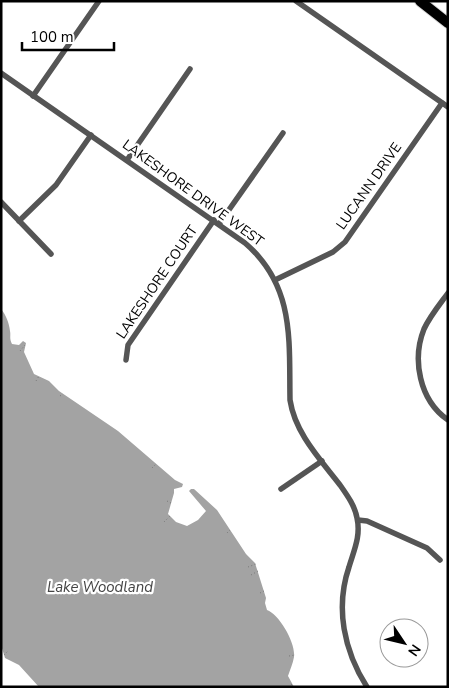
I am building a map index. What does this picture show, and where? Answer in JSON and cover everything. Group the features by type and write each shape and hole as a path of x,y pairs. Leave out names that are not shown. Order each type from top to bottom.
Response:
{"highway":[{"path":"420,1 448,22"}],"street":[{"path":"34,96 99,1"},
{"path":"296,1 448,107"},
{"path":"127,160 190,69"},
{"name":"LAKESHORE DRIVE WEST","path":"1,73 217,222 263,260 276,280 285,305 289,326 290,400 292,412 299,428 346,494 358,520 359,533 345,582 342,598 342,616 344,632 353,662 368,687"},
{"name":"LUCANN DRIVE","path":"276,280 333,252 344,242 442,103"},
{"name":"LAKESHORE COURT","path":"126,360 128,345 283,133"},
{"path":"20,221 56,185 91,135"},
{"path":"1,202 51,254"},
{"path":"448,292 425,327 418,355 418,368 424,389 434,406 448,420"},
{"path":"281,488 322,460"},
{"path":"358,520 367,521 427,548 440,560"}],"path":[{"path":"20,351 25,345"},
{"path":"36,381 39,376"},
{"path":"152,468 156,464"},
{"path":"167,501 171,504"},
{"path":"164,522 170,516"},
{"path":"227,533 230,530"},
{"path":"248,567 256,564"},
{"path":"250,574 258,570"},
{"path":"260,593 264,591"},
{"path":"4,655 8,651"},
{"path":"289,656 295,655"}],"water":[{"name":"Lake Woodland","path":"1,309 8,322 12,344 19,345 23,341 26,343 24,352 34,374 49,381 59,391 118,431 175,480 183,484 182,487 174,489 168,514 176,522 187,526 198,520 206,511 189,491 191,489 194,489 217,510 246,554 255,563 266,598 267,610 277,617 290,637 294,657 288,676 294,687 39,687 19,665 5,658 1,645"}]}
